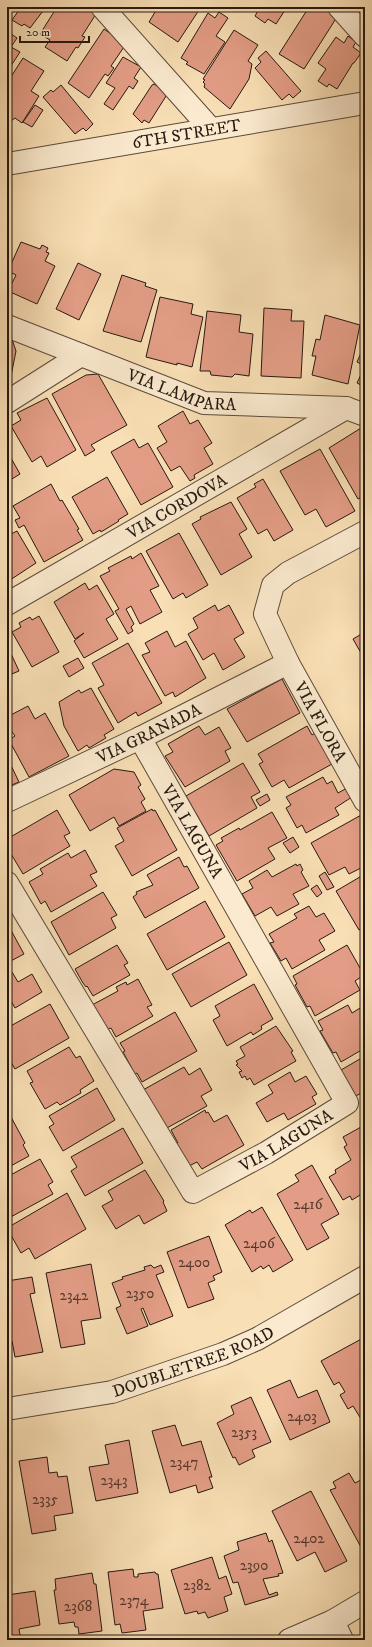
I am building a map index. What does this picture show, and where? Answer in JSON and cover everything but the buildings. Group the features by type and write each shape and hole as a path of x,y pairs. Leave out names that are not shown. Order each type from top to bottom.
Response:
{"street":[{"path":"102,7 210,128"},
{"path":"339,7 365,36"},
{"name":"6TH STREET","path":"8,163 365,103"},
{"name":"VIA LAMPARA","path":"7,326 204,402 355,411"},
{"path":"7,402 81,355"},
{"name":"VIA CORDOVA","path":"7,604 355,411"},
{"name":"VIA FLORA","path":"362,792 288,663 265,614 273,586 288,573 365,532"},
{"name":"VIA GRANADA","path":"7,801 140,738 288,663"},
{"name":"VIA LAGUNA","path":"7,883 193,1192 266,1153 347,1103 140,738"},
{"name":"DOUBLETREE ROAD","path":"7,1408 112,1392 223,1354 257,1339 365,1276"},
{"path":"289,1640 333,1621 365,1602"},
{"path":"333,1621 342,1640"}]}
